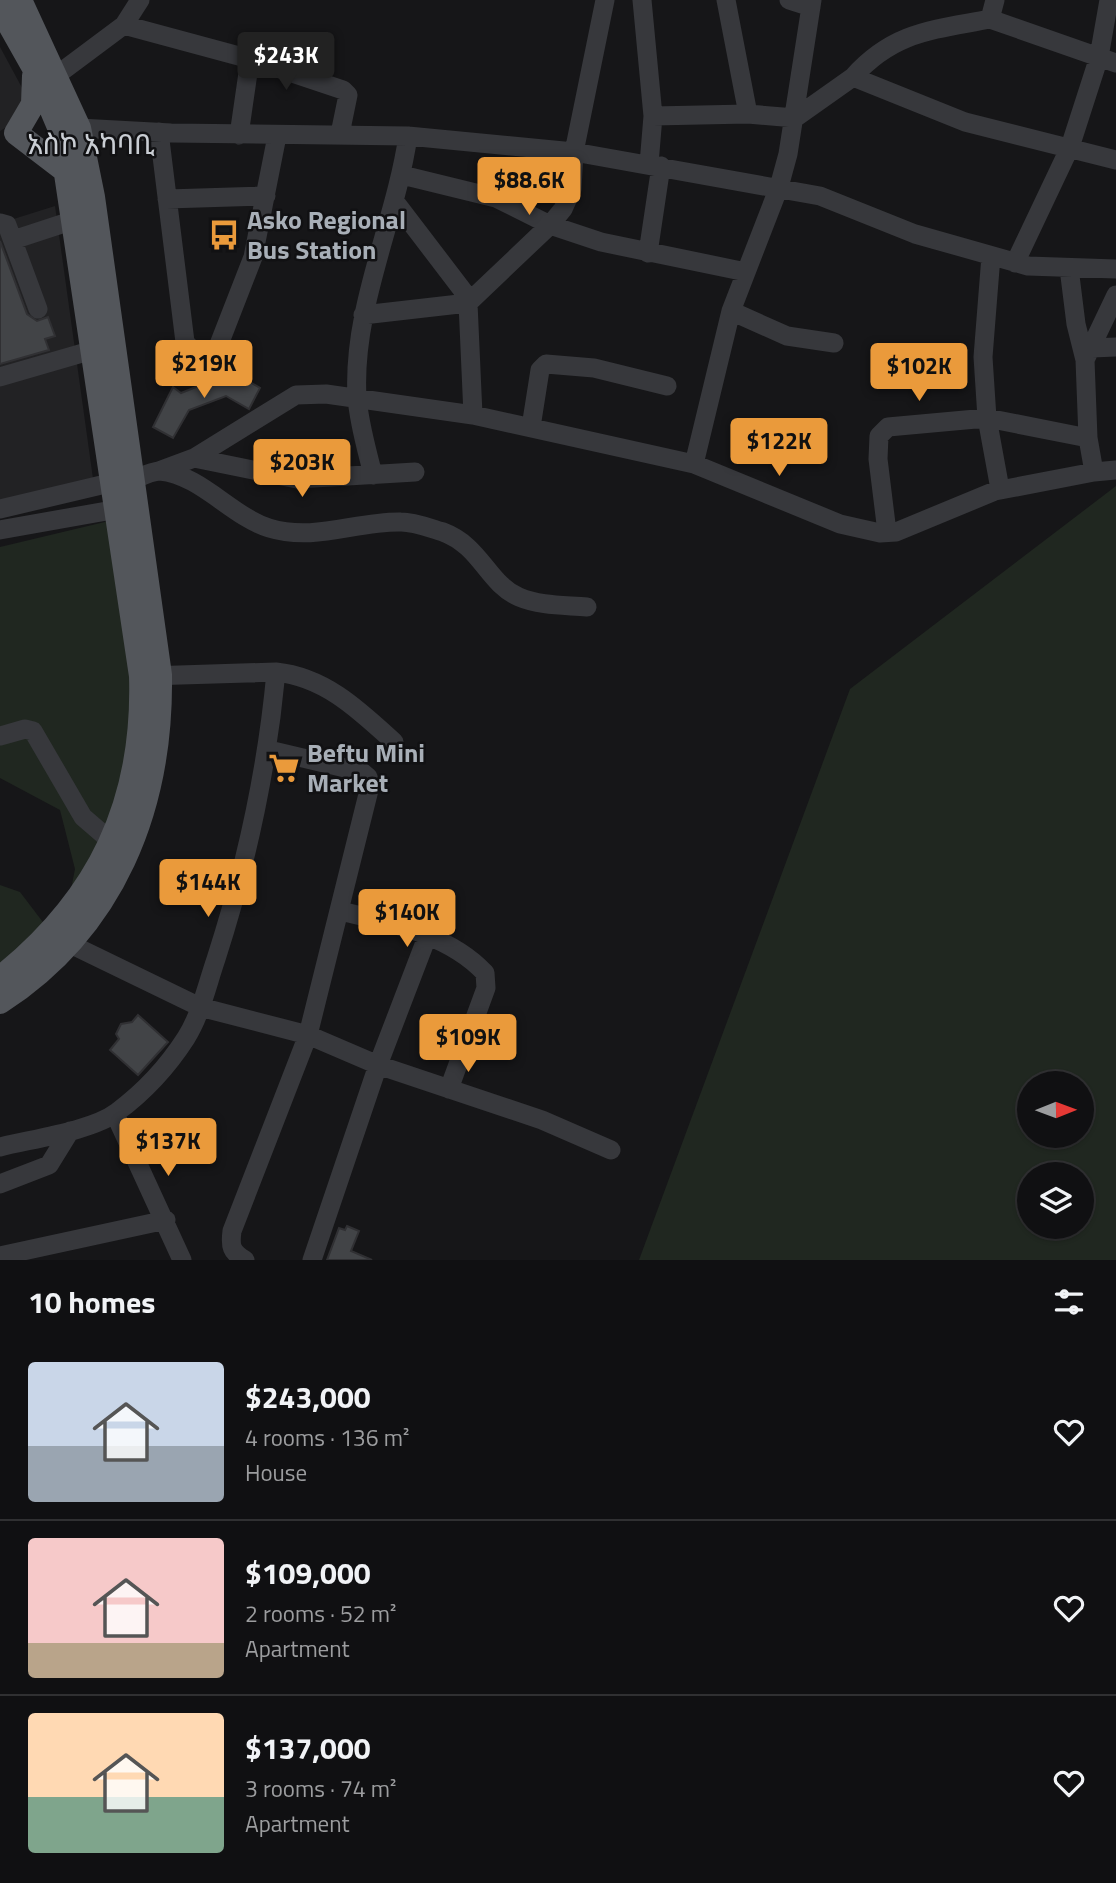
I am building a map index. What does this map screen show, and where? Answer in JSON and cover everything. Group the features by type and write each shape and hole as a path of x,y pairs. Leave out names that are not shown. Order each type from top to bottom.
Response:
{"main road":[{"path":"0,978 62,936 112,887 139,828 155,759 150,676 124,480 93,197 20,0"},
{"path":"0,8 46,72"},
{"path":"8,138 33,104 46,72"},
{"path":"8,138 69,127"},
{"path":"0,1002 31,981 62,936 111,842 135,771 141,705 150,676 118,509 124,480 93,350 67,172 69,127"},
{"path":"8,138 67,172"}],"street":[{"path":"46,72 124,25 140,0"},
{"path":"363,315 469,302 550,225 563,209 572,189 574,152 605,0"},
{"path":"642,0 655,165 648,253"},
{"path":"726,0 748,114"},
{"path":"694,464 731,312 779,187 794,118 811,3 789,0"},
{"path":"1014,263 1070,146 1107,60 1109,0"},
{"path":"653,116 748,114 794,118 833,94 873,55 885,47 915,34 992,9 1107,60"},
{"path":"124,25 250,59 348,95 340,134"},
{"path":"239,135 250,59"},
{"path":"853,77 965,122 1070,146 1116,160"},
{"path":"800,80 833,94"},
{"path":"69,127 239,135 408,136 574,152 820,196 915,234 1014,263 1116,269"},
{"path":"159,132 185,342 194,352 210,351 218,346 253,257 277,135"},
{"path":"373,475 357,398 363,315 396,203 408,136"},
{"path":"402,175 496,198 550,225 601,242 746,272"},
{"path":"167,199 266,196"},
{"path":"396,203 469,302 473,415"},
{"path":"13,240 74,220"},
{"path":"0,223 5,222 13,240 38,309"},
{"path":"991,256 983,357 987,418 1000,489"},
{"path":"1069,268 1076,324 1089,354"},
{"path":"1094,472 1088,438 1089,354 1116,295"},
{"path":"731,312 787,336 834,343"},
{"path":"1089,354 1116,346"},
{"path":"0,377 93,350"},
{"path":"531,427 540,370 546,364 594,368 667,386"},
{"path":"0,509 159,471 194,458 296,395 357,398 473,415 694,464 840,524 887,532 921,523 1000,489 1116,470"},
{"path":"887,532 878,459 879,436 888,427 987,418 1088,438"},
{"path":"194,458 297,479 415,472"},
{"path":"159,471 214,495 240,515 267,527 296,534 401,522 421,525 465,544 496,579 517,597 547,604 587,607"},
{"path":"0,530 118,509"},
{"path":"150,676 276,672 297,674 317,681 358,709 394,743"},
{"path":"0,1147 70,1131 115,1114 162,1070 186,1037 200,1007 226,927 269,750 276,672"},
{"path":"0,736 25,729 33,731 83,817 111,842"},
{"path":"245,1260 235,1254 230,1245 232,1231 307,1035 370,786 368,777 362,772 269,750"},
{"path":"340,911 411,929 472,959 485,973 486,988 449,1089"},
{"path":"62,936 200,1007 307,1035 378,1065 542,1120 611,1150"},
{"path":"312,1260 378,1065 427,937"},
{"path":"115,1114 166,1220 182,1260"},
{"path":"0,1184 49,1165 70,1131"},
{"path":"0,1256 166,1220"}],"shaded area":[{"path":"0,47 34,110 0,131"},
{"path":"55,206 95,493 0,517 0,213 4,222"},
{"path":"1116,486 1116,1260 639,1260 850,689"},
{"path":"109,521 133,699 130,776 67,910 75,869 60,810 0,778 0,547"},
{"path":"0,885 20,892 55,938 0,990"}],"building":[{"path":"0,241 27,314 37,321 48,317 55,336 45,339 49,350 0,364"},
{"path":"233,372 260,388 249,409 226,396 189,410 173,438 153,427 173,387 181,393"},
{"path":"138,1015 168,1042 138,1075 110,1050 119,1039 116,1034 121,1024 132,1022"},
{"path":"347,1226 359,1231 351,1251 372,1260 327,1260 339,1228 345,1230"}],"place":[{"name":"Asko Regional Bus Station","path":"224,235"},
{"name":"Beftu Mini Market","path":"284,768"}],"district":[{"name":"አስኮ አካባቢ","path":"91,144"}]}
